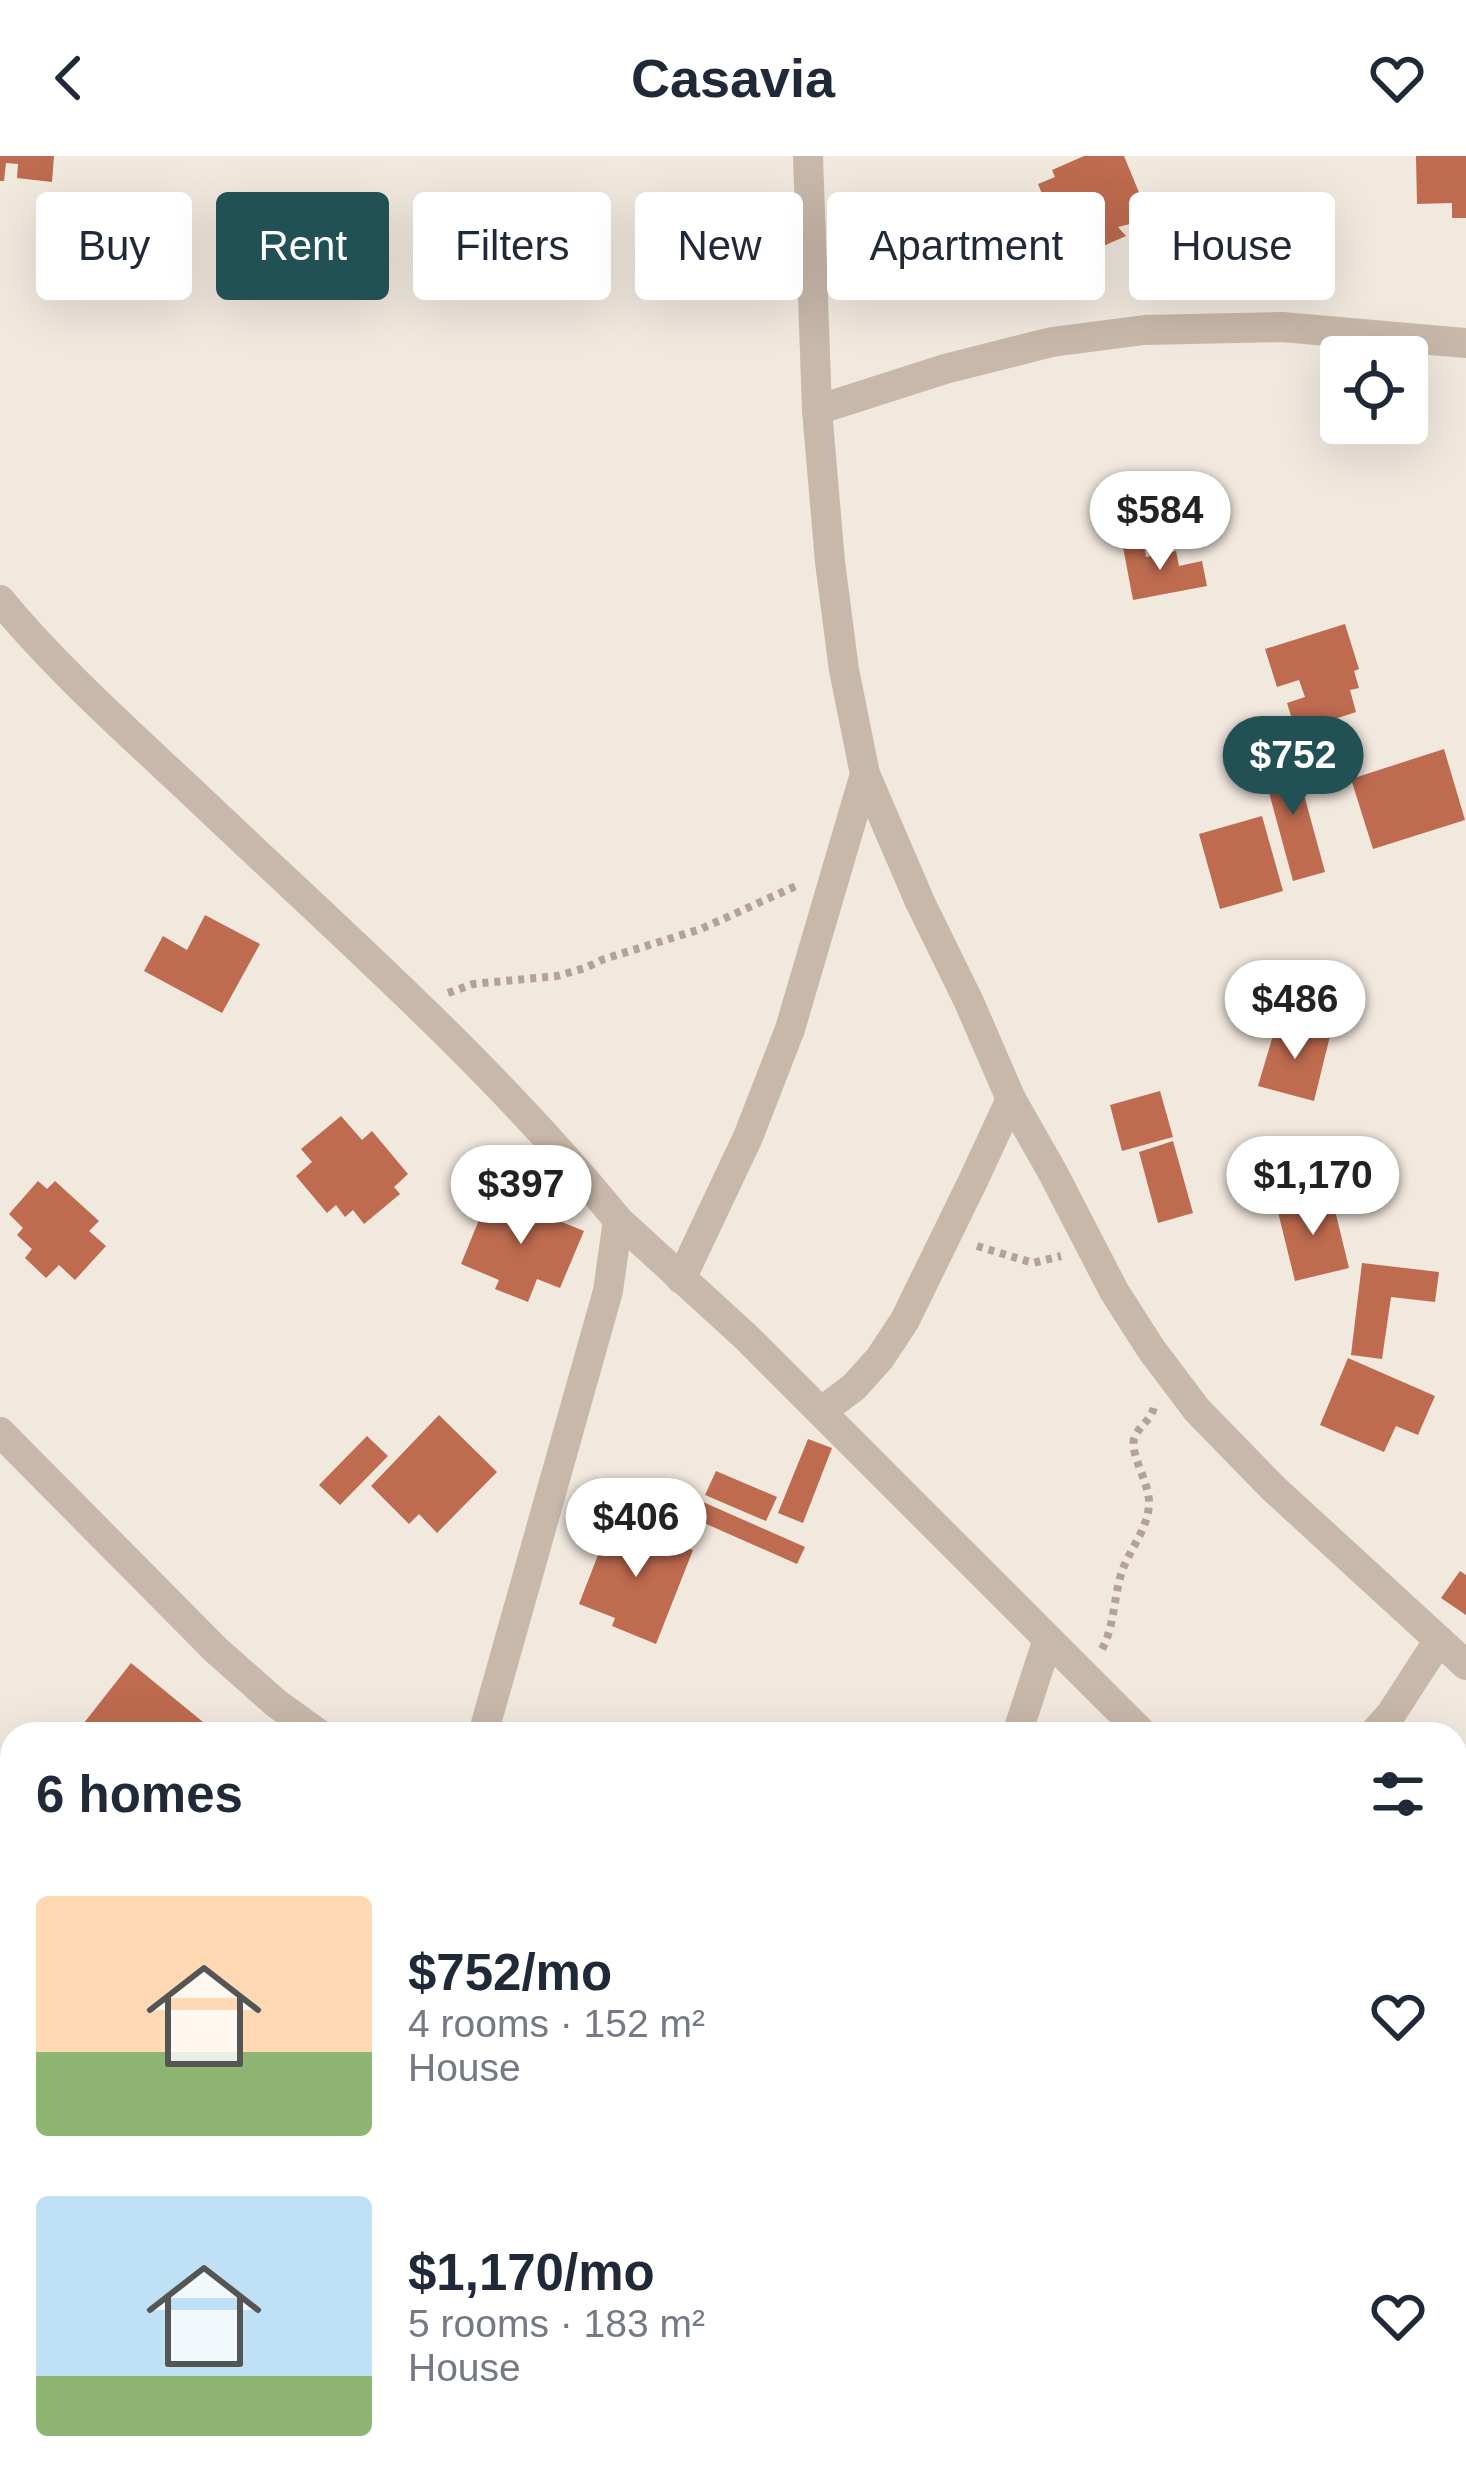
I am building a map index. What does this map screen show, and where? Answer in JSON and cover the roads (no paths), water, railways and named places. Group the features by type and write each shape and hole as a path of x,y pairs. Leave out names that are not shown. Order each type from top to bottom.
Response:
{"street":[{"path":"808,156 818,410 844,670 865,774 920,902 1010,1099 1114,1291 1151,1349 1197,1410 1273,1488 1466,1665"},
{"path":"818,410 890,385 1052,342 1144,331 1282,327 1466,343"},
{"path":"0,599 84,691 418,1004 618,1220 746,1336 1132,1722"},
{"path":"681,1280 748,1137 790,1029 865,774"},
{"path":"822,1411 854,1387 904,1320 1010,1099"},
{"path":"486,1722 608,1291 618,1220"},
{"path":"0,1432 216,1650 302,1722"},
{"path":"1022,1722 1048,1639"},
{"path":"1384,1722 1439,1640"}]}
